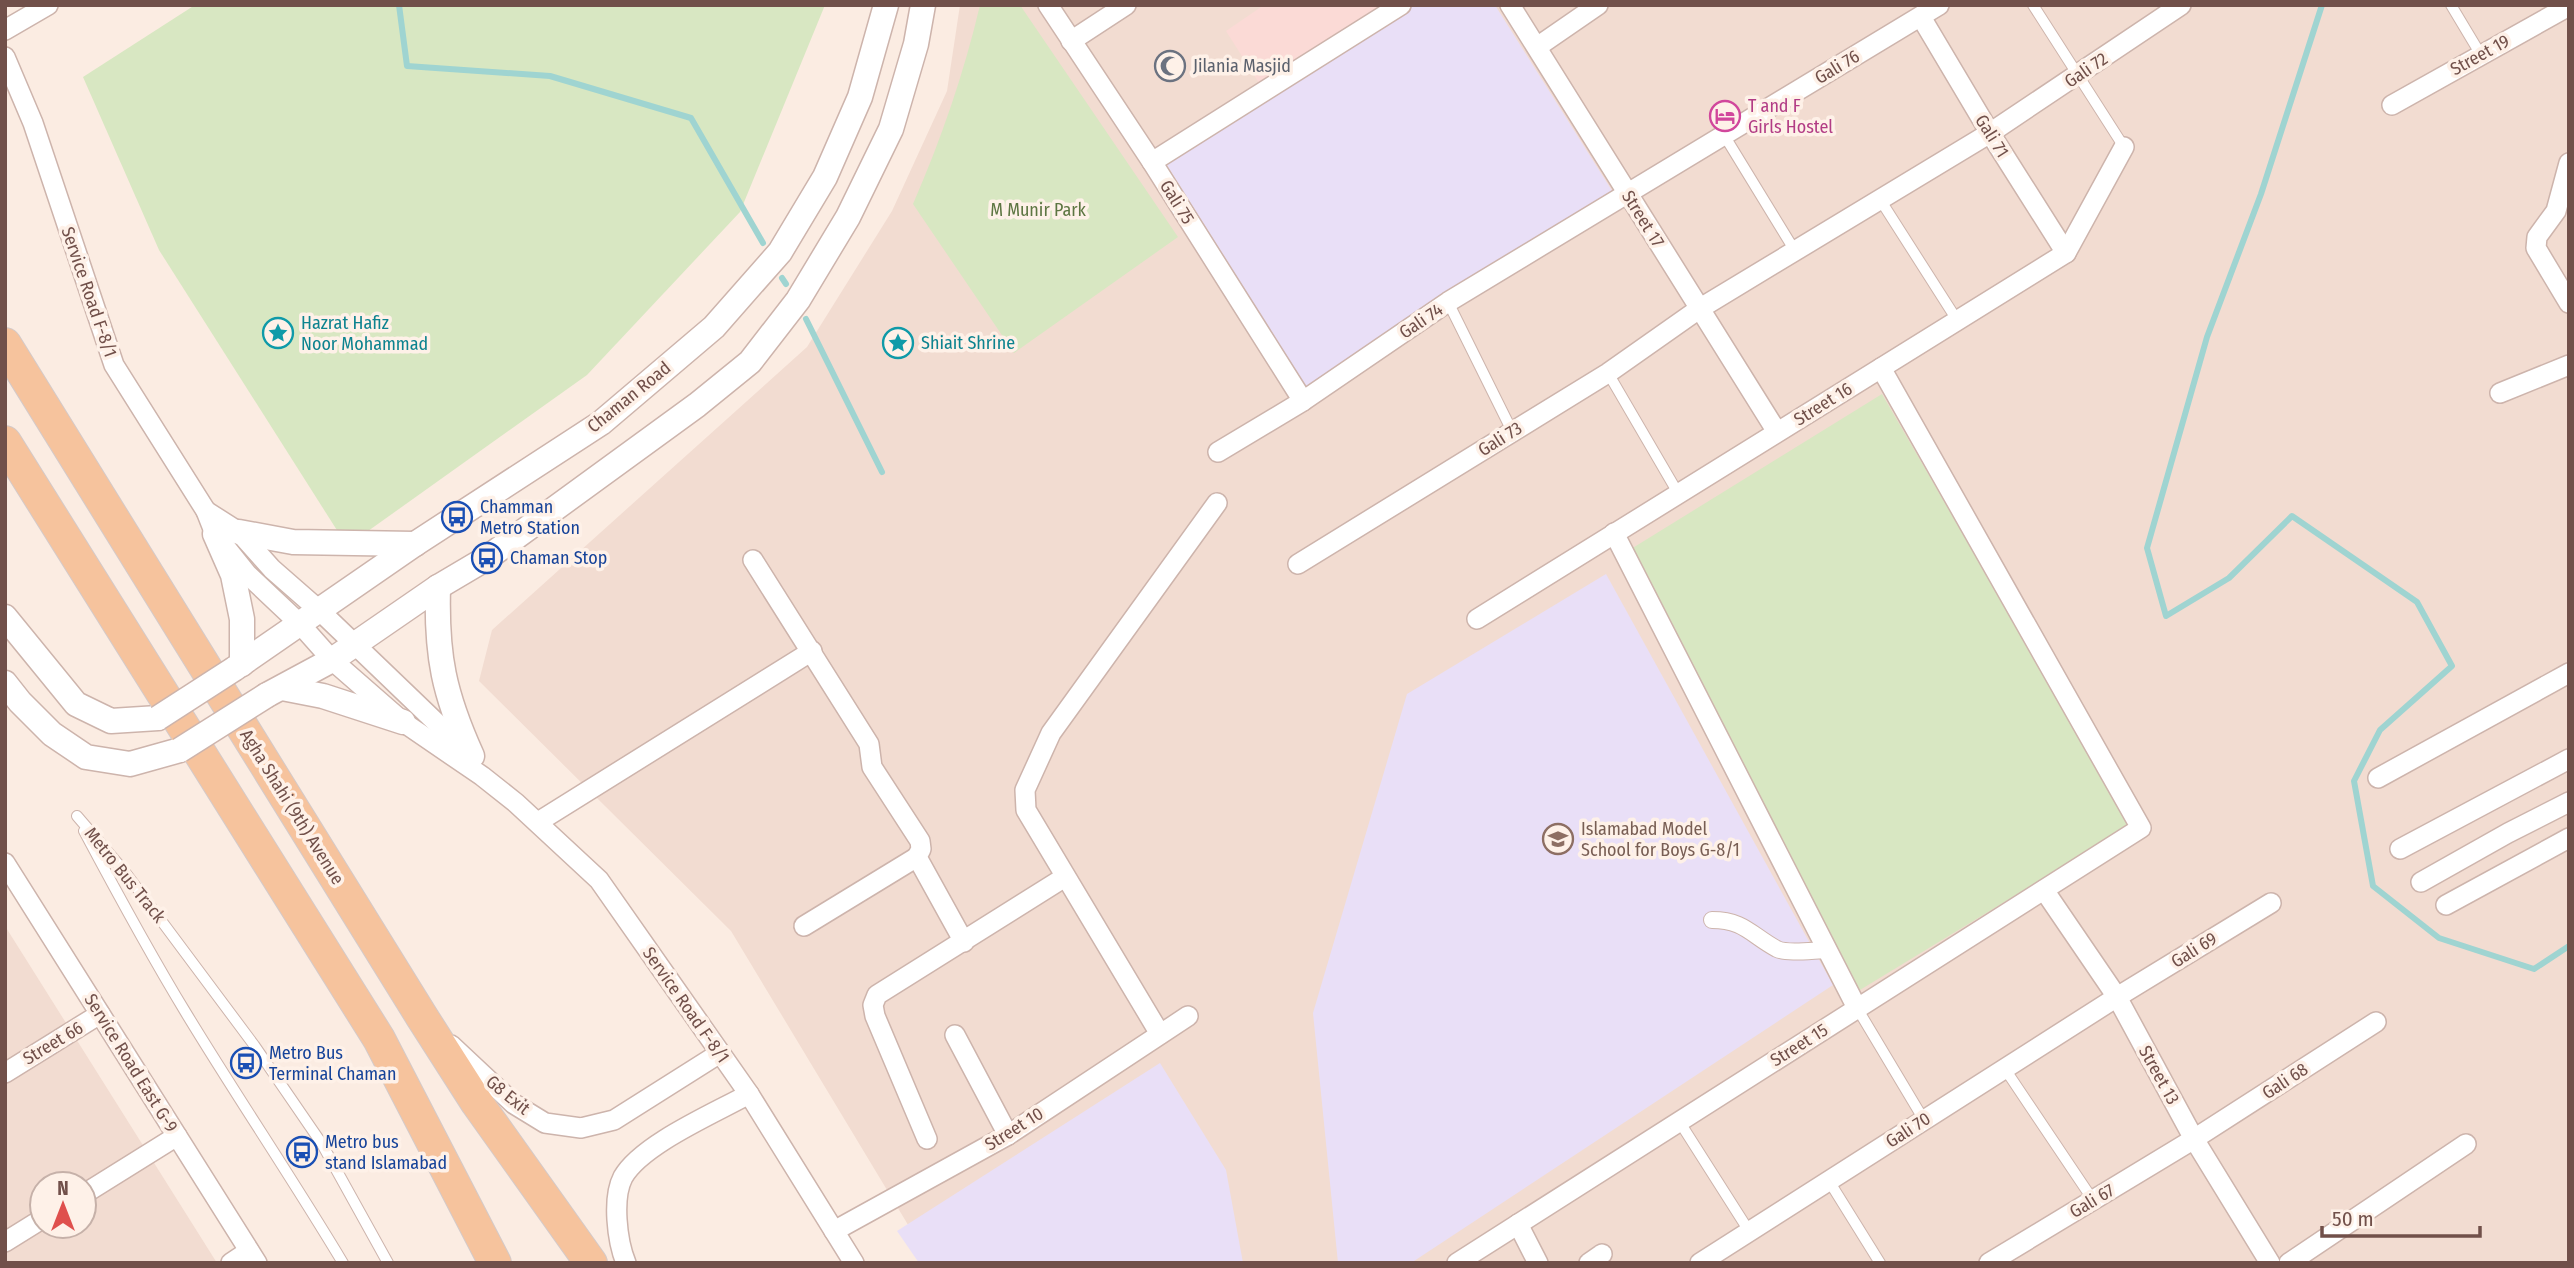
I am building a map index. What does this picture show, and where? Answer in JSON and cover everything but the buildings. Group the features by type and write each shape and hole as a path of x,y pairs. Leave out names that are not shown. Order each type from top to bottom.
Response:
{"main road":[{"name":"Agha Shahi (9th) Avenue","path":"5,344 422,1017 477,1103 591,1263"},
{"path":"5,442 379,1039 495,1263"}],"street":[{"path":"5,30 48,5"},
{"name":"Chaman Road","path":"5,617 76,704 111,721 158,718 238,667 415,544 601,423 714,327 780,252 825,177 860,97 886,5"},
{"path":"5,683 19,702 52,734 86,757 130,765 180,750 275,691 332,660 438,587 514,539 697,405 750,362 798,300 848,217 891,129 916,44 923,5"},
{"name":"Gali 75","path":"1048,5 1152,162 1303,401"},
{"path":"1071,41 1126,5"},
{"path":"1152,162 1401,5"},
{"name":"Street 17","path":"1510,5 1777,432"},
{"path":"1537,47 1598,5"},
{"name":"Gali 76","path":"1627,195 1939,5"},
{"name":"Gali 72","path":"1881,201 2079,75 2181,5"},
{"name":"Street 19","path":"2392,105 2569,6"},
{"name":"Gali 71","path":"1922,17 1990,133 2066,253"},
{"name":"Service Road F-8/1","path":"5,57 33,123 114,365 206,511 227,533 247,574 354,645 477,766 599,880 749,1094 854,1263"},
{"name":"Street 16","path":"1477,618 2066,253 2124,147"},
{"path":"2569,163 2556,211 2537,237 2536,248 2569,303"},
{"name":"Gali 74","path":"1218,452 1303,401 1448,302 1627,195"},
{"path":"1699,309 1881,201"},
{"name":"Gali 73","path":"1298,564 1608,373 1699,309"},
{"path":"2500,393 2569,365"},
{"name":"Street 15","path":"1457,1263 2141,828 1881,368"},
{"path":"1160,1034 1026,810 1025,790 1051,733 1217,503"},
{"path":"238,667 242,619 227,533 293,542 415,544"},
{"path":"1614,533 1857,1008"},
{"path":"752,559 869,744 872,767 920,841 921,849 917,858 804,926"},
{"path":"438,587 437,631 442,674 454,716 477,766"},
{"name":"Service Road F-8/1","path":"310,617 332,660 403,722 477,766"},
{"path":"538,822 811,652"},
{"path":"2378,778 2569,673"},
{"path":"275,691 323,696 403,722"},
{"path":"2400,849 2569,759"},
{"path":"2421,882 2569,802"},
{"path":"2446,905 2569,838"},
{"path":"917,858 964,942"},
{"name":"Service Road East G-9","path":"5,863 253,1257"},
{"path":"927,1139 875,1016 873,1005 877,995 1065,877"},
{"name":"Street 13","path":"2044,890 2117,998 2194,1139 2270,1263"},
{"name":"Gali 69","path":"2117,998 2271,903"},
{"path":"1712,920 1729,920 1780,950 1828,950"},
{"name":"Gali 70","path":"1700,1263 2117,998"},
{"name":"Street 66","path":"5,1073 100,1014"},
{"name":"Street 10","path":"834,1231 1008,1135 1188,1016"},
{"name":"G8 Exit","path":"422,1017 514,1104 545,1124 581,1128 614,1120 720,1053"},
{"name":"Gali 68","path":"2194,1139 2376,1022"},
{"path":"955,1035 1008,1135"},
{"path":"626,1263 621,1251 616,1210 623,1178 645,1152 749,1094"},
{"path":"98,1185 177,1136"},
{"name":"Gali 67","path":"2003,1259 2194,1139"},
{"path":"2289,1263 2466,1144"},
{"path":"1518,1224 1538,1263"},
{"path":"5,1242 28,1228"},
{"path":"230,1263 253,1257"}],"lane":[{"path":"2033,5 2124,147"},
{"path":"2451,5 2481,55"},
{"path":"1724,135 1796,252"},
{"path":"1881,201 1957,320"},
{"path":"1448,302 1512,432"},
{"path":"1608,373 1678,493"},
{"name":"Metro Bus Track","path":"343,1263 288,1171 187,1015 126,911 77,816 125,872 254,1045 322,1144 388,1263"},
{"path":"1857,1008 1924,1120"},
{"path":"2005,1069 2093,1200"},
{"path":"1679,1121 1749,1231"},
{"path":"1829,1181 1880,1263"}],"shaded area":[{"path":"960,5 2569,5 2569,1263 931,1263 731,931 479,681 492,630 807,347 892,211 947,91"},
{"path":"1264,5 1382,5 1259,83 1226,31"},
{"path":"1414,5 1495,5 1616,197 1308,390 1165,162"},
{"name":"Islamabad Model School for Boys G-8/1","path":"1606,574 1833,985 1411,1263 1338,1263 1313,1013 1407,694"},
{"path":"5,926 217,1263 5,1263"},
{"path":"1160,1063 1226,1170 1243,1263 919,1263 897,1231"}],"green space":[{"path":"195,5 825,5 740,212 587,375 347,546 159,250 83,77"},
{"name":"M Munir Park","path":"980,5 1020,5 1178,237 1014,353 913,204 951,106"},
{"path":"1882,394 2131,825 1855,993 1631,549"}],"waterway":[{"path":"399,5 407,66 550,76 691,118 763,243"},
{"path":"2322,5 2261,194 2207,337 2147,548 2166,616 2229,578 2292,516 2417,602 2452,666 2380,730 2354,781 2373,886 2439,938 2534,969 2569,946"},
{"path":"782,278 786,284"},
{"path":"806,319 882,472"}],"place":[{"name":"Jilania Masjid","path":"1170,66"},
{"name":"T and F Girls Hostel","path":"1725,116"},
{"name":"Hazrat Hafiz Noor Mohammad","path":"278,333"},
{"name":"Shiait Shrine","path":"898,343"},
{"name":"Chamman Metro Station","path":"457,517"},
{"name":"Chaman Stop","path":"487,558"},
{"name":"Islamabad Model School for Boys G-8/1","path":"1558,839"},
{"name":"Metro Bus Terminal Chaman","path":"246,1063"},
{"name":"Metro bus stand Islamabad","path":"302,1152"}]}
